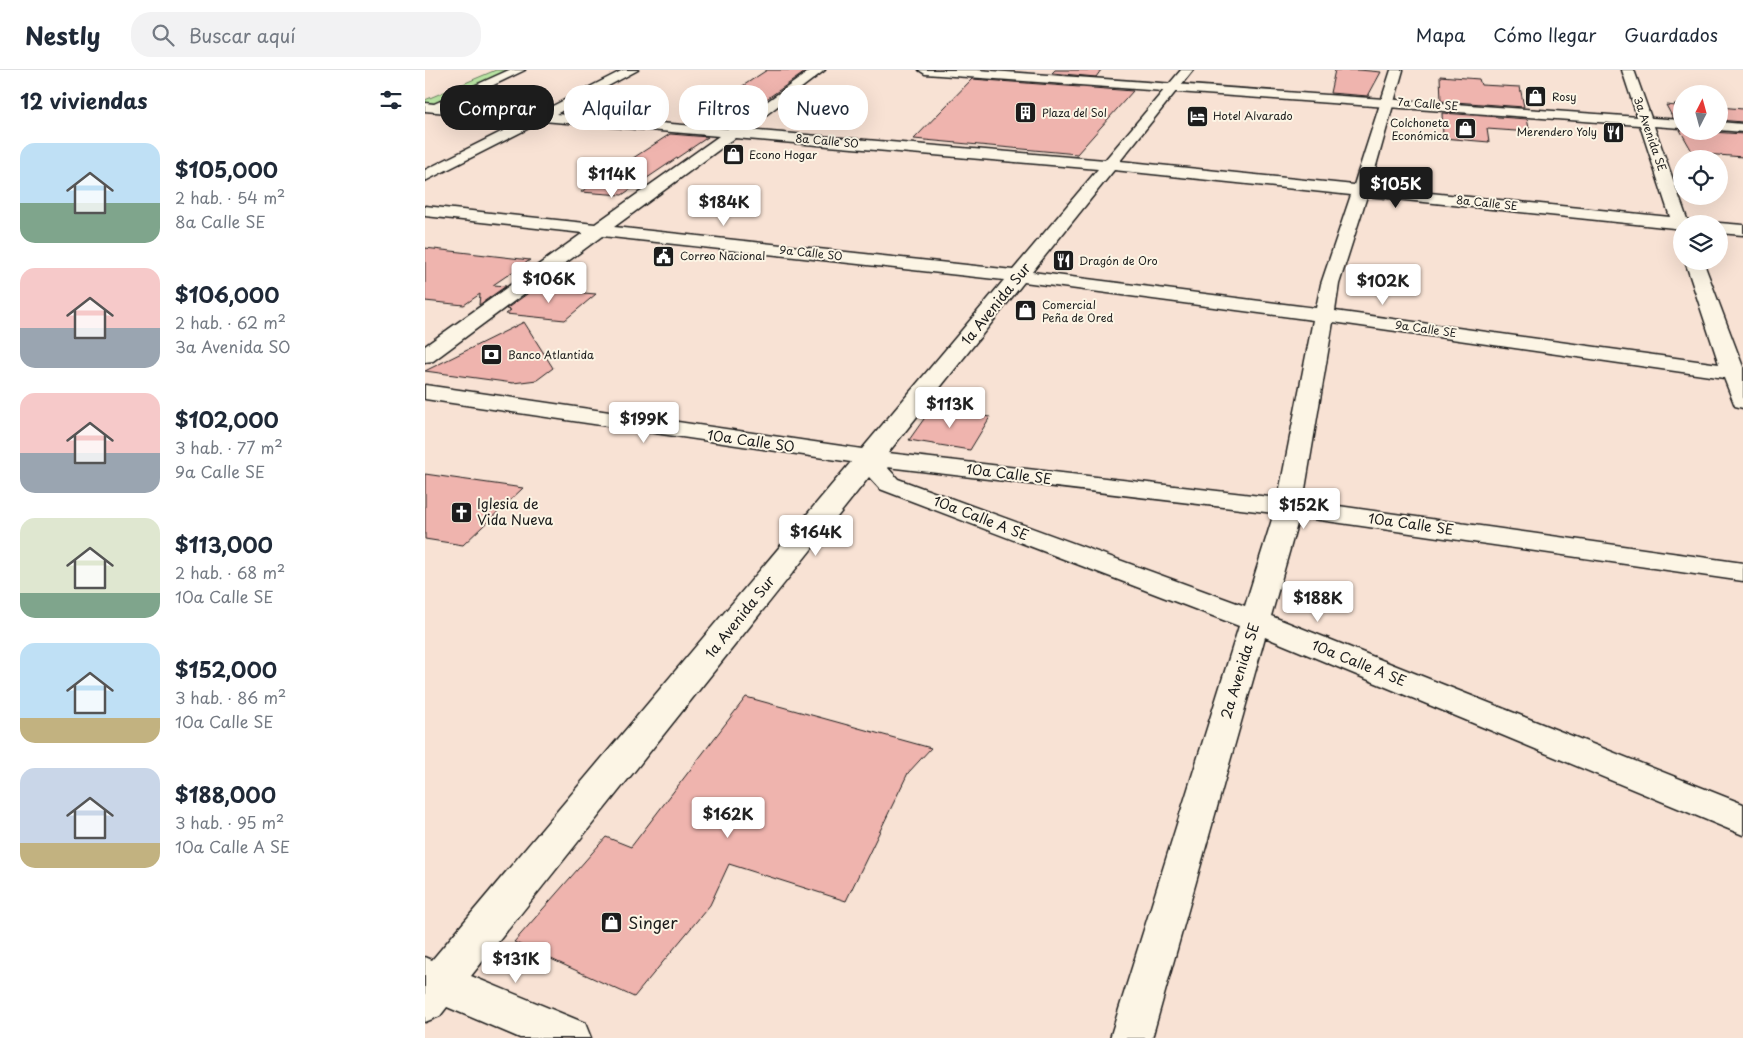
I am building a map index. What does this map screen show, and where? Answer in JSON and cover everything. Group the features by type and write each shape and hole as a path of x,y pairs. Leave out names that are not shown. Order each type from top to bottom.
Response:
{"street":[{"path":"428,109 519,70"},
{"path":"554,110 632,70"},
{"path":"425,356 819,70"},
{"name":"7a Calle SE","path":"925,70 1180,78 1386,101 1673,123"},
{"name":"2a Avenida SE","path":"1131,1038 1289,507 1330,284 1397,70"},
{"name":"3a Avenida SE","path":"1628,70 1679,215"},
{"name":"1a Avenida Sur","path":"430,987 870,458 1180,78"},
{"name":"8a Calle SO","path":"554,118 1110,165"},
{"path":"1728,127 1743,128"},
{"path":"425,176 515,130"},
{"name":"8a Calle SE","path":"1110,165 1673,223"},
{"name":"9a Calle SO","path":"425,211 1019,276"},
{"path":"1728,229 1743,230"},
{"path":"1698,270 1738,374 1743,401"},
{"name":"9a Calle SE","path":"1019,276 1324,315 1738,374"},
{"name":"10a Calle SO","path":"425,392 870,458"},
{"name":"10a Calle SE","path":"870,458 1289,507 1743,572"},
{"name":"10a Calle A SE","path":"870,458 878,473 889,484 1255,621 1743,820"},
{"path":"430,987 570,1038"}],"green space":[{"path":"496,70 518,70 485,85 460,85"},
{"path":"440,94 440,105 425,112 425,100"}],"building":[{"path":"767,70 808,70 787,85 778,85 778,91 768,98 768,85 744,85"},
{"path":"1055,70 1101,70 1096,77 1052,73"},
{"path":"1335,70 1381,72 1368,96 1330,93"},
{"path":"1440,76 1479,79 1481,85 1520,87 1524,107 1441,101"},
{"name":"Plaza del Sol","path":"972,79 1133,91 1077,154 914,139"},
{"path":"1666,105 1673,106 1673,118"},
{"path":"1728,108 1743,109 1743,122 1728,121"},
{"path":"1442,113 1527,119 1530,132 1487,129 1489,142 1443,138"},
{"path":"1728,133 1743,134 1743,157 1728,156 1728,150 1691,150 1686,140 1728,140"},
{"path":"670,134 708,137 622,195 581,192"},
{"path":"425,248 530,260 493,285 506,286 479,305 480,294 464,305 425,301"},
{"path":"534,289 596,294 565,320 506,314 511,310 506,309"},
{"name":"Banco Atlantida","path":"524,322 553,368 537,380 513,383 425,371"},
{"path":"931,409 990,417 970,450 909,440"},
{"name":"Iglesia de Vida Nueva","path":"425,474 523,488 463,545 425,539"},
{"path":"746,697 931,748 908,773 846,901 729,864 710,905 634,997 514,942 606,837 631,847"}],"place":[{"name":"Rosy","path":"1536,97"},
{"name":"Plaza del Sol","path":"1026,113"},
{"name":"Hotel Alvarado","path":"1197,116"},
{"name":"Colchoneta Económica","path":"1465,129"},
{"name":"Merendero Yoly","path":"1613,132"},
{"name":"Econo Hogar","path":"733,155"},
{"name":"Correo Nacional","path":"664,256"},
{"name":"Dragón de Oro","path":"1063,261"},
{"name":"Comercial Peña de Ored","path":"1026,311"},
{"name":"Banco Atlantida","path":"492,355"},
{"name":"Iglesia de Vida Nueva","path":"461,512"},
{"name":"Singer","path":"612,923"}]}
